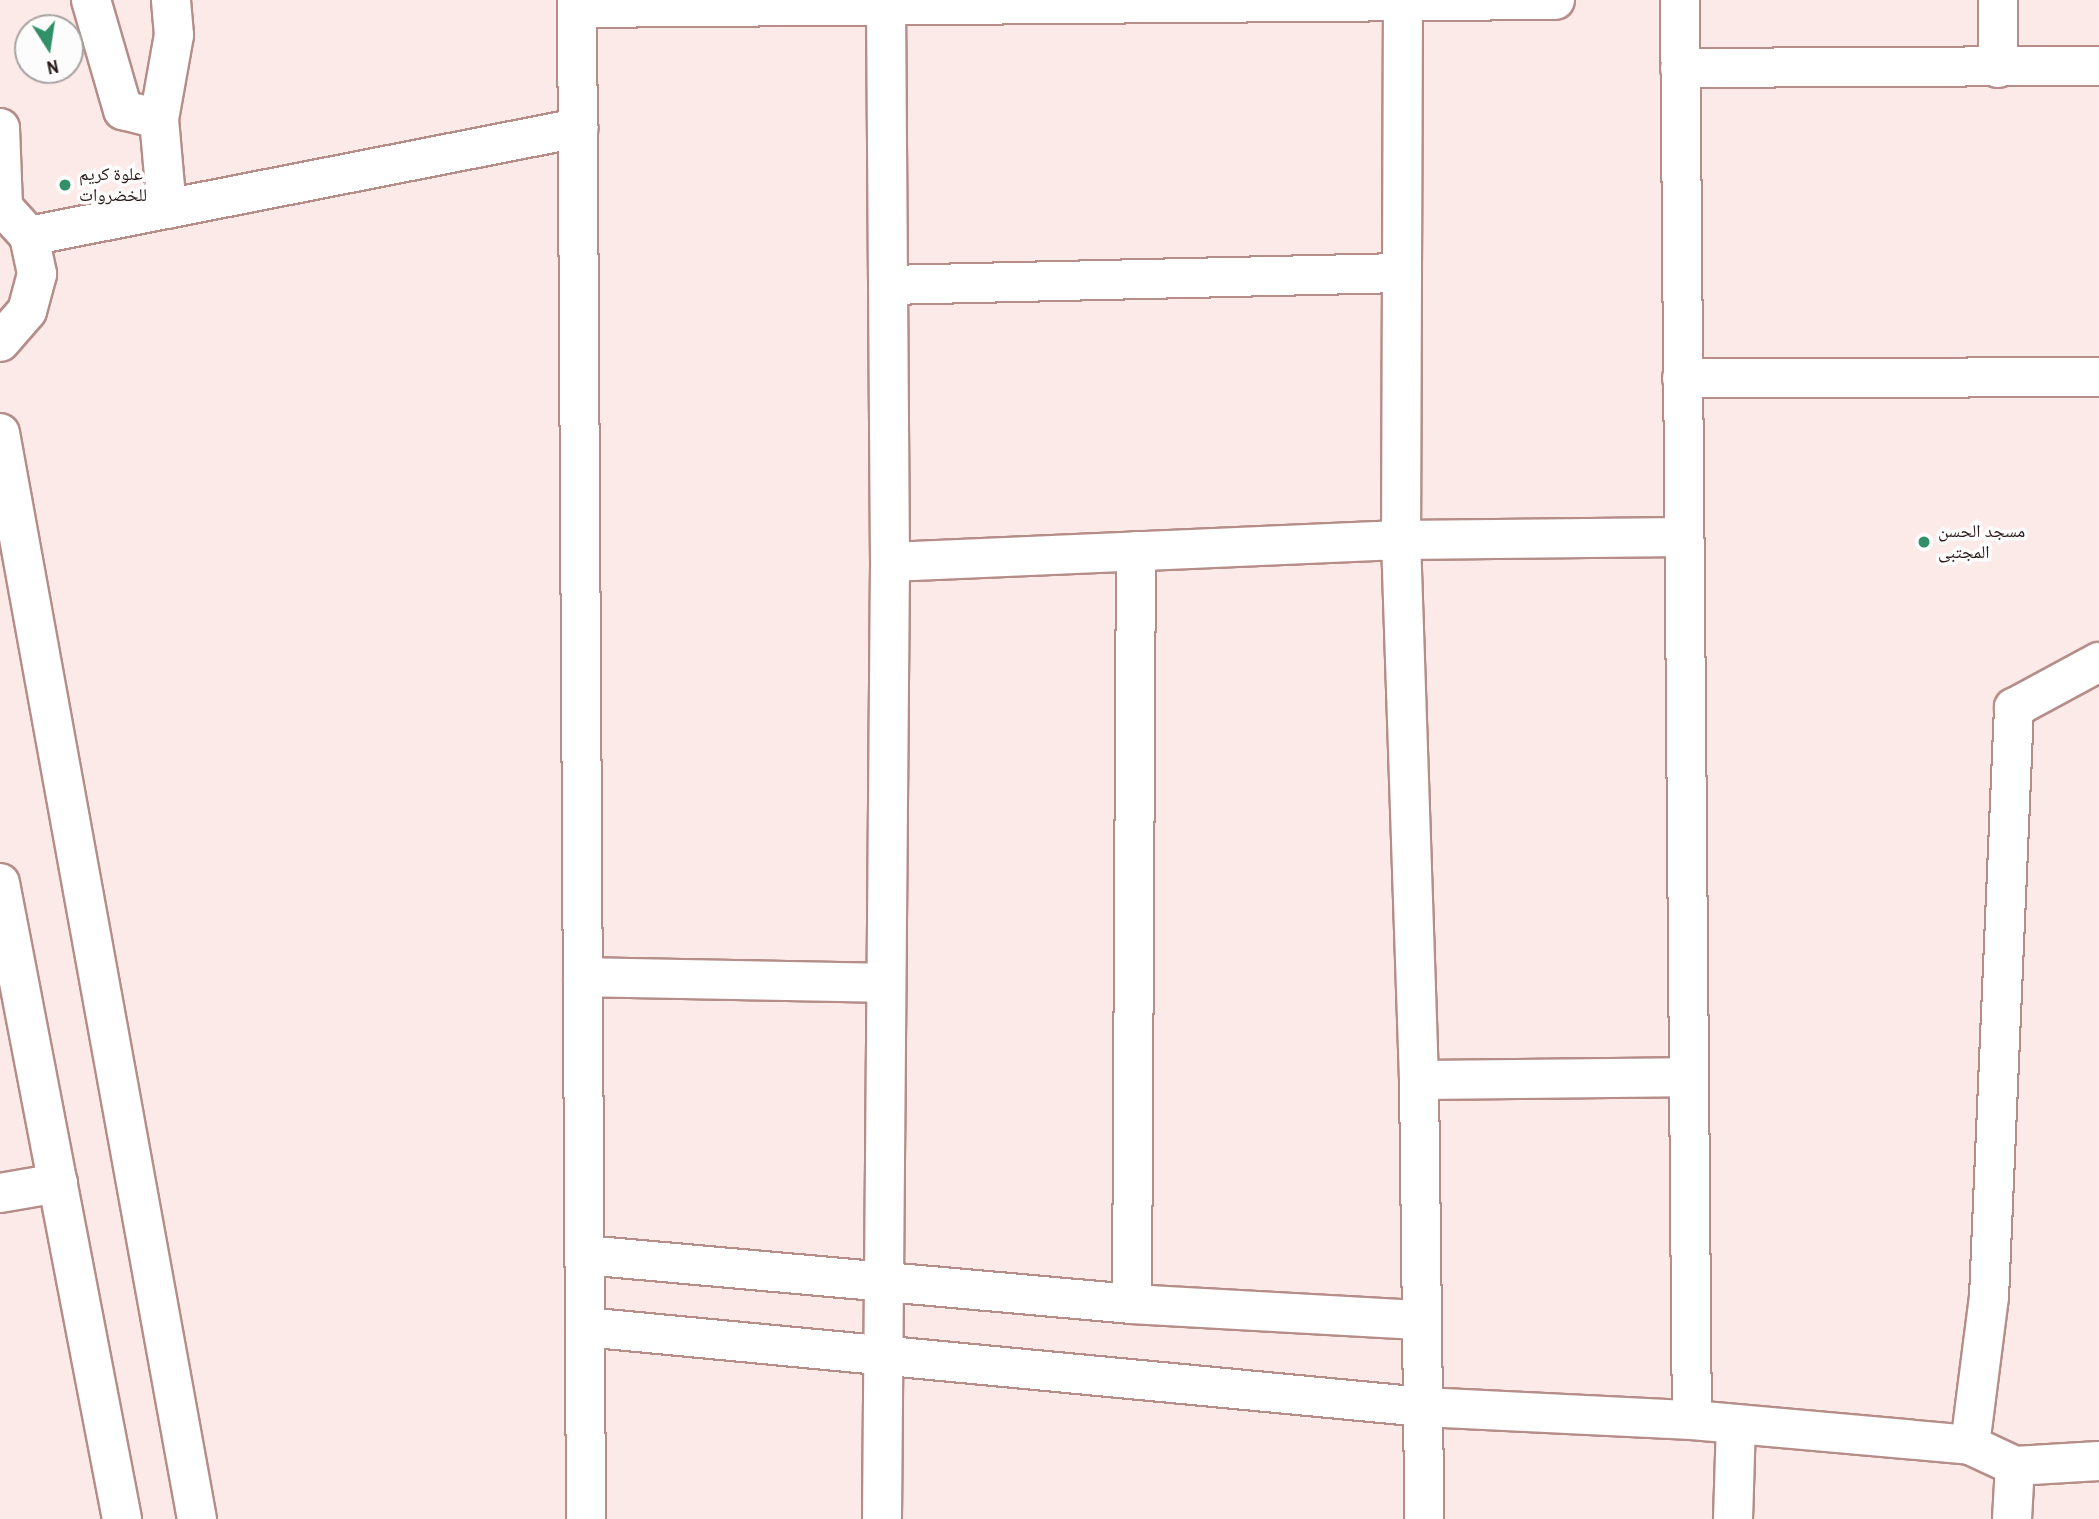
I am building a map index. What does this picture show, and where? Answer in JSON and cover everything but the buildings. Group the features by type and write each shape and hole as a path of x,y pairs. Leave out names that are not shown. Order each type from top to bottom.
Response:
{"street":[{"path":"91,0 123,110 159,119"},
{"path":"167,209 159,119 174,35 171,0"},
{"path":"586,1519 577,4 886,5 1555,0"},
{"path":"1680,0 1686,1077 1692,1420"},
{"path":"1998,0 1998,68"},
{"path":"1403,1 1401,540 1419,1080 1424,1519"},
{"path":"882,1519 890,562 886,5"},
{"path":"1680,68 2099,66"},
{"path":"0,128 2,205 29,236 37,274 34,293 16,327 0,342"},
{"path":"29,236 578,128"},
{"path":"888,285 1402,272"},
{"path":"1682,378 2099,377"},
{"path":"0,433 197,1519"},
{"path":"890,562 1401,540 1683,537"},
{"path":"1132,1304 1136,551"},
{"path":"1970,1445 1989,1297 2014,708 2099,662"},
{"path":"2,899 122,1519"},
{"path":"583,976 886,984"},
{"path":"1419,1080 1686,1077"},
{"path":"0,1193 58,1183"},
{"path":"585,1255 882,1279 1132,1304 1422,1320"},
{"path":"585,1327 1423,1408 1692,1420 1970,1445 2015,1466 2099,1461"},
{"path":"1733,1519 1736,1424"},
{"path":"2011,1519 2015,1466"}],"place":[{"name":"علوة كريم للخضروات","path":"65,185"},
{"name":"مسجد الحسن المجتبى","path":"1924,542"}]}
